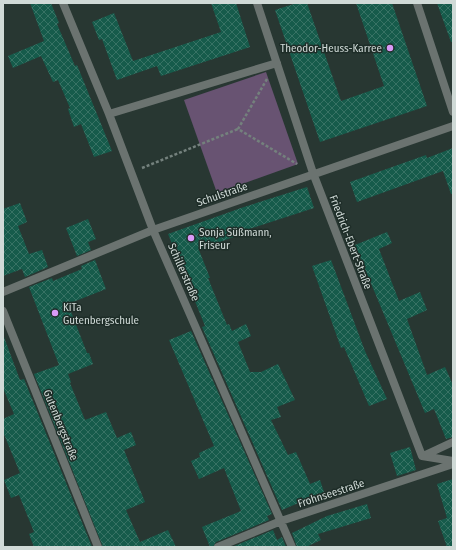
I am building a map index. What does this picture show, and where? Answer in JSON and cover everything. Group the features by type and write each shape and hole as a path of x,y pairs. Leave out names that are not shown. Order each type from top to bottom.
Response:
{"street":[{"name":"Schillerstraße","path":"63,3 110,114 153,230 292,547"},
{"name":"Friedrich-Ebert-Straße","path":"257,3 313,173 422,456"},
{"path":"417,3 453,112"},
{"path":"110,114 277,63"},
{"name":"Schulstraße","path":"3,292 153,230 313,173 453,126"},
{"name":"Gutenbergstraße","path":"3,311 98,547"},
{"path":"422,456 453,442"},
{"path":"422,456 453,461"},
{"name":"Frohnseestraße","path":"218,547 281,521 453,464"}],"path":[{"path":"131,172 238,129 277,63"},
{"path":"238,129 313,173"}],"shaded area":[{"path":"266,72 298,164 217,193 184,100"}],"building":[{"path":"30,3 51,3 59,23 57,24 75,66 77,65 112,151 94,157 81,124 74,127 68,109 70,108 58,80 53,82 41,56 13,68 8,56 44,41"},
{"path":"211,3 236,3 250,47 161,76 157,66 117,80 102,39 99,40 92,22 114,13 133,61 221,32"},
{"name":"Theodor-Heuss-Karree","path":"297,3 307,3 341,101 384,86 356,3 392,3 427,106 320,142 275,10"},
{"path":"437,3 453,3 453,42 451,42"},
{"path":"453,148 453,194 451,194 443,171 357,202 350,182 426,155 427,158"},
{"path":"307,187 314,208 249,229 249,231 199,250 210,278 208,278 227,325 229,324 232,331 246,324 251,336 238,342 250,372 261,372 278,364 295,400 277,407 281,417 271,420 288,455 296,452 310,484 320,480 324,492 282,510 202,327 205,326 168,234 241,208"},
{"path":"20,203 27,222 18,226 29,254 42,250 48,267 25,277 22,269 3,276 3,209"},
{"path":"88,219 96,239 88,242 91,250 77,256 66,228"},
{"path":"387,232 392,243 379,249 399,301 420,292 427,310 407,319 427,375 445,367 453,385 453,437 446,439 434,409 425,413 355,245"},
{"path":"95,260 106,289 68,304 87,353 89,353 93,364 68,374 70,383 85,420 106,412 117,438 131,432 136,445 124,450 145,502 126,510 140,542 168,530 176,547 103,547 34,374 59,365 29,287 52,278 53,281 82,269 81,266"},
{"path":"331,260 365,351 387,399 369,406 344,347 341,348 312,266"},
{"path":"191,331 272,514 267,516 269,520 216,542 213,547 210,547 202,527 241,511 224,468 199,479 191,461 200,457 199,453 214,446 169,340"},
{"path":"4,337 20,380 24,379 92,547 34,547 29,534 34,532 19,495 11,498 4,480 20,473 3,432 3,419 14,414 3,388"},
{"path":"410,447 416,470 397,476 390,453"},
{"path":"453,479 453,547 447,547 438,521 447,518 437,484"},
{"path":"367,504 371,518 318,534 321,540 306,547 297,547 292,533 327,516"},
{"path":"273,530 277,540 282,537 286,547 232,547"}],"place":[{"name":"Theodor-Heuss-Karree","path":"390,48"},
{"name":"Sonja Süßmann, Friseur","path":"191,238"},
{"name":"KiTa Gutenbergschule","path":"55,313"}]}
